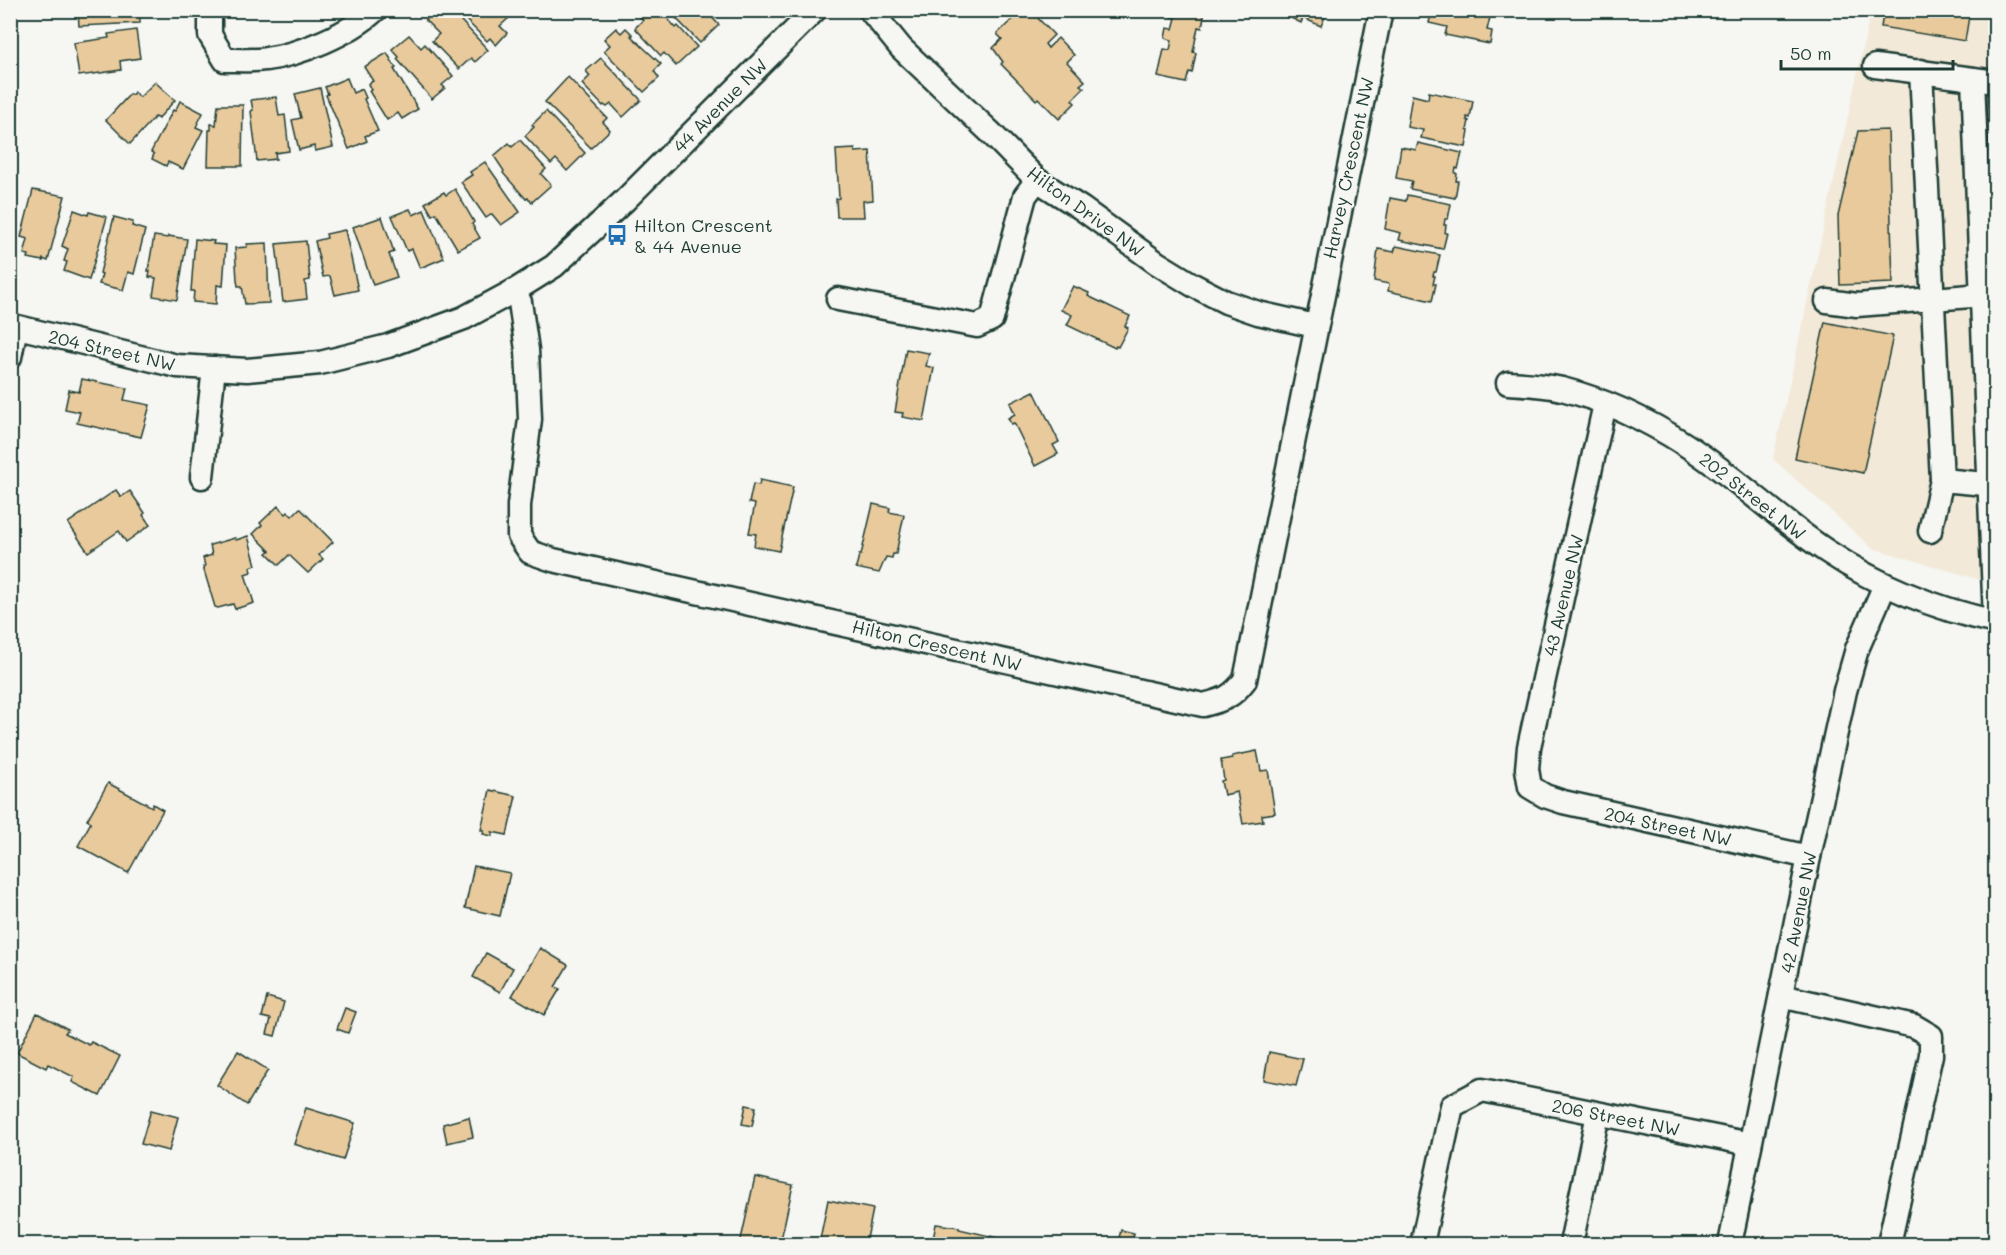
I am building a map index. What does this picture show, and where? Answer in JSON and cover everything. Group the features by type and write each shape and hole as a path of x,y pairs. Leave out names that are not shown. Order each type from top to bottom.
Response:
{"street":[{"path":"210,10 210,34 225,60 267,59 312,47 366,19 375,10"},
{"name":"44 Avenue NW","path":"625,200 815,10"},
{"name":"Hilton Drive NW","path":"870,10 902,48 1037,180 1081,208 1157,263 1193,285 1237,306 1315,326"},
{"name":"Harvey Crescent NW","path":"1315,326 1381,10"},
{"path":"1875,66 1995,82"},
{"path":"1921,71 1942,480 1930,531"},
{"path":"1973,79 1986,144 1995,621"},
{"path":"837,299 977,326 992,319 1025,196 1037,180"},
{"name":"204 Street NW","path":"13,326 177,366 247,369 320,363 388,346 464,318 554,266 625,200"},
{"name":"Hilton Crescent NW","path":"514,291 520,302 527,350 530,419 519,505 519,536 530,552 553,560 1203,705 1220,701 1234,694 1245,680 1315,326"},
{"path":"1827,301 1857,305 1989,294"},
{"path":"10,357 13,326"},
{"path":"202,477 214,368"},
{"name":"202 Street NW","path":"1508,383 1559,389 1630,415 1687,445 1813,542 1852,567 1885,585 1936,605 1968,616 1995,621"},
{"name":"43 Avenue NW","path":"1530,787 1527,769 1529,747 1605,404"},
{"path":"1942,480 1992,485"},
{"name":"42 Avenue NW","path":"1730,1245 1809,856 1851,668 1885,585"},
{"name":"204 Street NW","path":"1530,787 1545,796 1563,802 1809,856"},
{"path":"1781,996 1914,1026 1931,1036 1931,1055 1889,1245"},
{"name":"206 Street NW","path":"1422,1245 1452,1106 1482,1090 1750,1144"},
{"path":"1571,1245 1598,1114"}],"shaded area":[{"path":"1871,11 1995,11 1995,584 1872,548 1773,459"}],"building":[{"path":"78,10 140,10 140,23 79,26"},
{"path":"435,10 451,10 488,50 475,62 471,58 459,69 432,41 439,34 425,20"},
{"path":"456,10 504,10 510,17 500,26 507,33 496,45 490,38 487,41"},
{"path":"645,10 660,10 697,47 676,66 664,53 661,56 635,28 643,20 639,16"},
{"path":"671,10 708,10 707,12 719,25 700,43 670,12"},
{"path":"956,10 968,10 962,17"},
{"path":"1026,10 1030,10 1054,35 1045,44 1048,48 1058,38 1074,55 1067,62 1085,81 1080,85 1084,88 1072,100 1075,103 1059,119 1038,98 1036,100 1001,64 1003,62 993,48 1002,39 997,34 1018,14 1021,16"},
{"path":"1172,10 1205,10 1202,28 1198,27 1192,73 1189,72 1186,83 1158,77 1164,49 1170,50 1172,40 1165,38 1167,28 1173,29 1176,18 1171,17"},
{"path":"1275,10 1328,10 1321,26 1303,18 1301,23"},
{"path":"1432,10 1497,10 1496,14 1491,13 1487,30 1492,31 1490,44 1445,35 1447,27 1429,23"},
{"path":"1884,10 1970,10 1965,41 1881,27"},
{"path":"1995,10 1996,35 1992,35"},
{"path":"616,28 621,33 626,28 633,35 631,36 661,64 654,71 659,78 644,92 604,51 610,45 604,39"},
{"path":"136,30 140,58 120,61 121,70 79,76 74,43 109,38 108,34"},
{"path":"409,35 421,48 425,44 453,76 442,85 445,88 432,99 397,59 399,57 392,49"},
{"path":"387,53 418,109 402,119 398,113 387,120 369,91 371,90 368,84 373,81 364,67"},
{"path":"601,58 641,100 623,117 611,104 607,107 603,106 582,84 590,76 586,71"},
{"path":"568,77 607,118 603,122 610,130 591,148 545,102"},
{"path":"347,78 353,93 362,89 378,131 365,136 367,141 349,149 326,95 328,94 325,87"},
{"path":"155,82 175,100 158,119 155,117 130,144 106,120 130,94 134,92 140,97"},
{"path":"320,88 333,147 315,151 314,146 299,150 292,120 301,118 295,94"},
{"path":"1429,92 1473,101 1470,118 1467,117 1469,121 1467,130 1469,131 1466,147 1421,138 1423,130 1407,127 1412,95 1428,99"},
{"path":"276,97 279,116 285,115 289,151 275,153 276,159 257,161 251,100"},
{"path":"180,101 203,113 196,127 203,130 183,169 168,162 166,166 152,159 154,154 151,152"},
{"path":"218,105 243,105 242,166 208,166 209,130 211,130 211,124 216,125"},
{"path":"546,111 585,153 567,171 556,159 551,164 525,136"},
{"path":"1888,130 1893,283 1840,285 1838,216 1858,131"},
{"path":"520,140 546,169 541,174 551,185 532,202 526,199 503,173 504,171 494,156 509,143 512,147"},
{"path":"1418,143 1462,153 1455,173 1457,174 1456,181 1458,181 1455,198 1410,189 1412,181 1396,178 1401,147 1416,150"},
{"path":"855,149 855,152 870,151 873,200 863,201 864,217 837,217 836,199 839,198 836,150"},
{"path":"485,162 520,212 501,225 492,214 486,218 461,182 472,175 470,172"},
{"path":"455,189 474,222 472,224 480,238 458,250 436,213 432,215 425,203 444,192 446,195"},
{"path":"33,190 65,196 48,261 28,258 29,255 24,254 28,239 21,237"},
{"path":"1407,195 1451,204 1448,219 1445,219 1445,233 1447,233 1443,249 1399,240 1401,233 1385,229 1390,198 1406,201"},
{"path":"410,209 413,215 424,210 444,258 420,268 412,249 407,251 392,216"},
{"path":"74,210 88,215 89,212 107,217 89,280 64,271 68,249 62,246"},
{"path":"114,217 133,222 132,226 145,230 134,274 128,272 123,290 99,284"},
{"path":"382,217 394,252 389,254 397,277 373,285 353,227"},
{"path":"345,230 358,290 335,295 330,276 323,277 315,241 327,238 326,234"},
{"path":"154,236 187,239 177,300 153,296 156,278 149,277 150,271 148,271"},
{"path":"195,239 226,245 223,286 217,285 216,304 193,302 194,291 191,291"},
{"path":"306,241 310,280 305,281 307,299 283,302 276,244"},
{"path":"267,243 269,303 245,304 242,286 238,286 235,248 247,247 247,244"},
{"path":"1396,246 1440,255 1433,276 1435,276 1433,284 1436,284 1432,301 1388,291 1389,284 1374,281 1378,249 1394,252"},
{"path":"1073,286 1089,293 1088,296 1130,316 1125,326 1128,328 1118,347 1115,348 1067,325 1072,315 1061,310"},
{"path":"1825,322 1893,336 1863,473 1795,458"},
{"path":"906,349 929,353 926,366 934,368 924,421 902,417 903,413 895,412"},
{"path":"82,379 127,388 124,400 150,405 141,437 77,423 80,412 65,409 69,390 79,392"},
{"path":"1034,391 1059,442 1053,445 1058,454 1035,466 1014,423 1011,424 1008,418 1015,414 1010,403"},
{"path":"760,480 793,487 779,551 754,546 756,534 749,533 755,504 749,503 753,484 759,485"},
{"path":"116,490 121,497 130,491 150,525 126,542 119,531 88,552 68,523"},
{"path":"873,504 890,508 889,512 904,515 896,554 893,554 892,558 886,557 879,573 856,568"},
{"path":"278,506 286,514 288,512 292,516 300,508 333,542 319,555 323,559 308,573 289,555 279,565 267,553 270,551 253,534 262,525 260,523"},
{"path":"248,536 256,565 250,567 251,572 245,574 254,603 235,609 233,604 215,607 203,567 205,566 203,558 212,555 210,545"},
{"path":"1257,751 1261,771 1268,770 1275,813 1262,815 1263,821 1243,824 1237,792 1224,795 1221,760"},
{"path":"108,783 152,807 153,804 163,810 128,873 78,846 91,822 87,820"},
{"path":"490,790 516,796 507,835 492,832 492,836 483,834 484,830 481,830"},
{"path":"474,866 510,873 500,916 465,908"},
{"path":"540,948 568,965 555,987 560,989 544,1015 512,996"},
{"path":"486,953 513,968 500,992 473,977"},
{"path":"267,997 284,1002 275,1036 267,1034 271,1019 262,1017"},
{"path":"345,1008 356,1012 348,1033 337,1029"},
{"path":"37,1013 68,1029 65,1033 89,1045 91,1042 120,1056 100,1096 72,1082 74,1077 48,1064 46,1068 17,1053"},
{"path":"238,1051 268,1070 247,1105 217,1085"},
{"path":"1269,1052 1303,1059 1296,1086 1264,1080"},
{"path":"746,1105 756,1107 752,1126 742,1124"},
{"path":"306,1108 355,1123 343,1160 294,1144"},
{"path":"151,1110 178,1117 169,1151 141,1144"},
{"path":"469,1117 473,1137 447,1143 443,1124"},
{"path":"755,1177 793,1185 780,1244 740,1244"},
{"path":"828,1200 873,1209 866,1244 819,1244"},
{"path":"936,1224 959,1227 959,1229 1024,1244 932,1244"},
{"path":"1121,1230 1134,1233 1132,1244 1118,1242"}],"place":[{"name":"Hilton Crescent & 44 Avenue","path":"617,235"}]}
